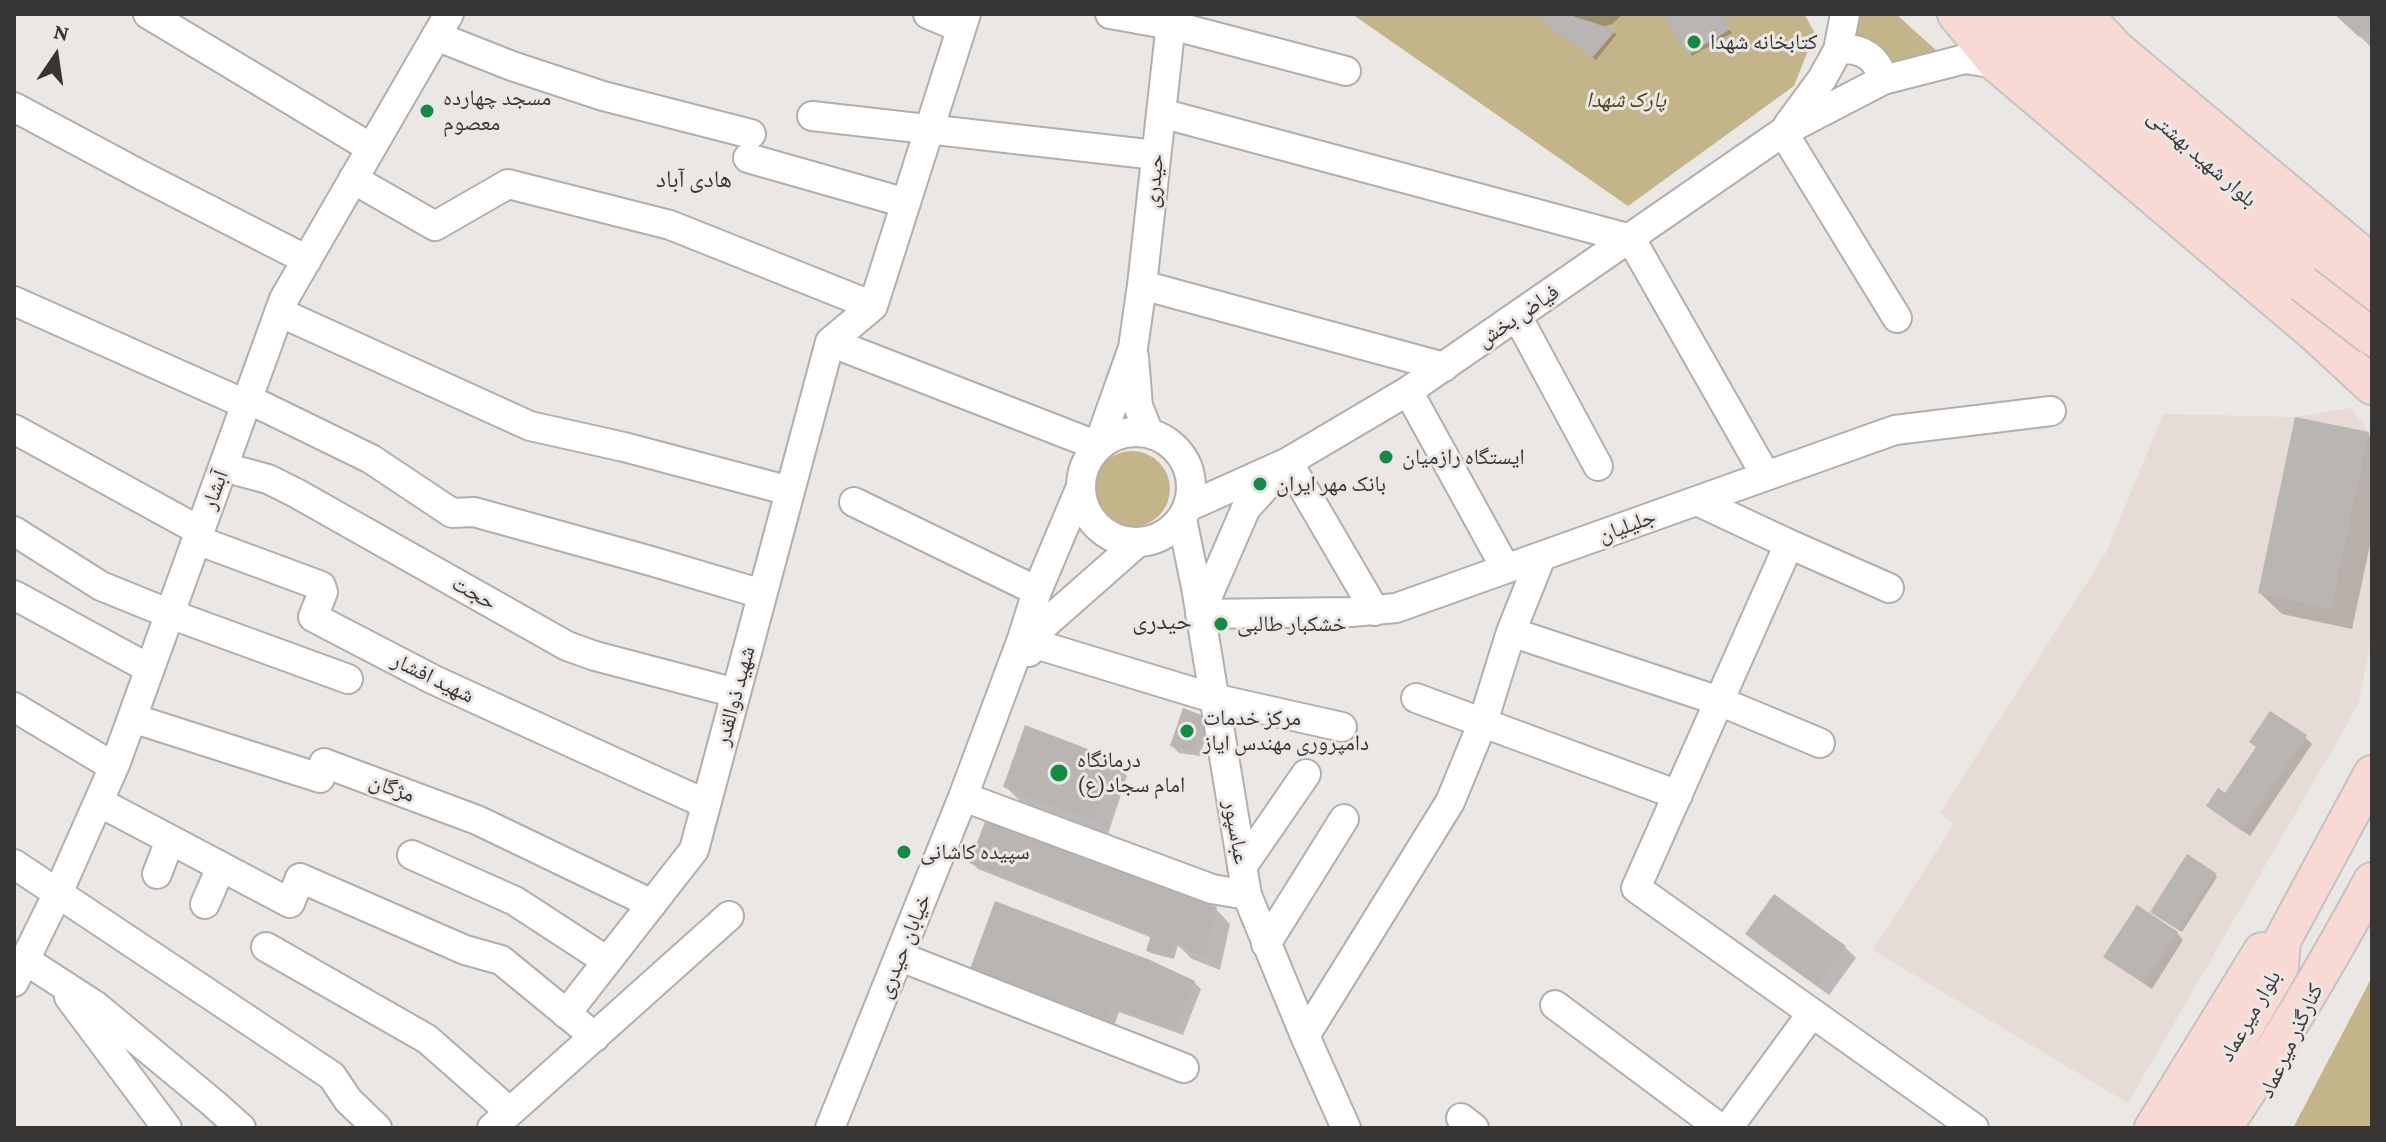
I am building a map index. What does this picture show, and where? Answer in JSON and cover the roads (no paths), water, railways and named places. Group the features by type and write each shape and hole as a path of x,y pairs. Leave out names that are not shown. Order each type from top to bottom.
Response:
{"main road":[{"path":"1956,14 1997,64 2318,336 2372,386"},
{"path":"1986,14 2313,273"},
{"path":"2084,14 2115,48 2372,263"},
{"name":"بلوار شهید بهشتی","path":"2036,15 2313,273 2372,336"},
{"name":"بلوار شهید بهشتی","path":"2313,273 2372,299"},
{"path":"2318,336 2339,345 2350,345 2372,336"},
{"name":"بلوار میرعماد","path":"2186,1128 2280,967 2282,941 2372,774"},
{"name":"بلوار میرعماد","path":"2223,1128 2333,954 2372,881"},
{"path":"2153,1128 2261,952 2282,941"},
{"name":"کنارگذر میرعماد","path":"2248,1128 2333,954"}],"street":[{"path":"148,14 371,148"},
{"path":"928,14 963,21 873,306 830,342 1098,446"},
{"path":"1110,14 1172,20 1346,71"},
{"path":"1783,132 1822,79 1838,50 1845,14"},
{"name":"حیدری","path":"1133,348 1172,20"},
{"path":"436,23 512,66 906,203"},
{"name":"آبشار","path":"18,971 58,893 114,767 284,299 371,148 436,23"},
{"path":"1838,50 1864,52 1877,64 1883,80"},
{"path":"1783,132 1883,80 1965,59 1997,64"},
{"path":"14,107 307,260"},
{"path":"1161,113 1631,239 1766,476"},
{"path":"812,116 1156,155"},
{"path":"1783,132 1897,318"},
{"name":"فیاض بخش","path":"1185,513 1241,482 1288,462 1408,391 1783,132"},
{"path":"353,179 435,226 508,184 670,225 873,306"},
{"path":"1142,285 1444,367"},
{"path":"14,301 246,401 371,459 452,513 474,512 762,594"},
{"path":"279,312 530,426 624,447 790,491"},
{"path":"1517,316 1598,466"},
{"name":"شهید ذوالقدر","path":"566,1014 694,850 830,342"},
{"path":"1133,348 1138,406 1149,433"},
{"path":"1032,635 1037,591 1080,489 1085,466 1098,446 1133,348"},
{"path":"1408,391 1506,569"},
{"name":"جلیلیان","path":"1200,614 1396,608 1895,430 2051,411"},
{"path":"14,429 198,536"},
{"path":"1080,489 1083,506 1092,521 1104,533 1120,541 1137,543 1154,540 1170,532 1185,513 1192,491 1190,474 1185,460 1175,448 1149,433 1131,432 1113,436 1098,446"},
{"path":"1200,614 1246,508 1288,462 1375,611"},
{"name":"حجت","path":"223,467 268,479 296,493 567,646 736,693"},
{"path":"1190,474 1241,482"},
{"path":"1697,501 1889,588"},
{"path":"854,502 1037,591"},
{"name":"عباسپور","path":"1185,513 1247,895 1346,1128"},
{"path":"14,531 101,586 348,679"},
{"name":"شهید افشار","path":"198,536 321,586 323,592 313,617 434,680 706,804"},
{"path":"1032,635 1137,543"},
{"path":"1789,544 1636,888 1974,1128"},
{"path":"1305,1036 1450,802 1483,722 1511,632 1541,557"},
{"path":"14,595 150,669"},
{"path":"1511,632 1719,701 1820,743"},
{"path":"1032,635 1213,698 1342,727"},
{"name":"خیابان حیدری","path":"842,1128 911,961 1032,635"},
{"name":"خیابان حیدری","path":"830,1128 1032,635"},
{"path":"1416,698 1678,795"},
{"path":"14,707 114,767"},
{"name":"مژگان","path":"132,718 320,778 324,763 477,820 652,904"},
{"path":"1242,867 1306,774"},
{"path":"972,800 1212,889 1247,895"},
{"path":"99,802 290,903 300,878 465,950 501,960 595,1037"},
{"path":"1266,944 1344,819"},
{"path":"157,874 170,840"},
{"path":"412,855 515,901 607,961"},
{"path":"14,864 332,1076 348,1100 377,1128"},
{"path":"205,904 221,867"},
{"path":"266,947 427,1039 501,1120 729,916"},
{"path":"911,961 1184,1068"},
{"path":"18,971 56,980 96,1006 241,1128"},
{"path":"56,980 167,1128"},
{"path":"1555,1005 1720,1128"},
{"path":"1728,1128 1812,1013"}],"place":[{"name":"کتابخانه شهدا","path":"1694,42"},
{"name":"مسجد چهارده معصوم","path":"427,111"},
{"name":"ایستگاه رازمیان","path":"1386,457"},
{"name":"بانک مهر ایران","path":"1260,484"},
{"name":"خشکبار طالبی","path":"1221,624"},
{"name":"مرکز خدمات دامپروری مهندس ایاز","path":"1187,731"},
{"name":"درمانگاه امام سجاد(ع)","path":"1059,773"},
{"name":"سپیده کاشانی","path":"904,852"}],"district":[{"name":"هادی آباد","path":"694,180"},
{"name":"حیدری","path":"1162,622"}],"park label":[{"name":"پارک شهدا","path":"1626,100"}]}
